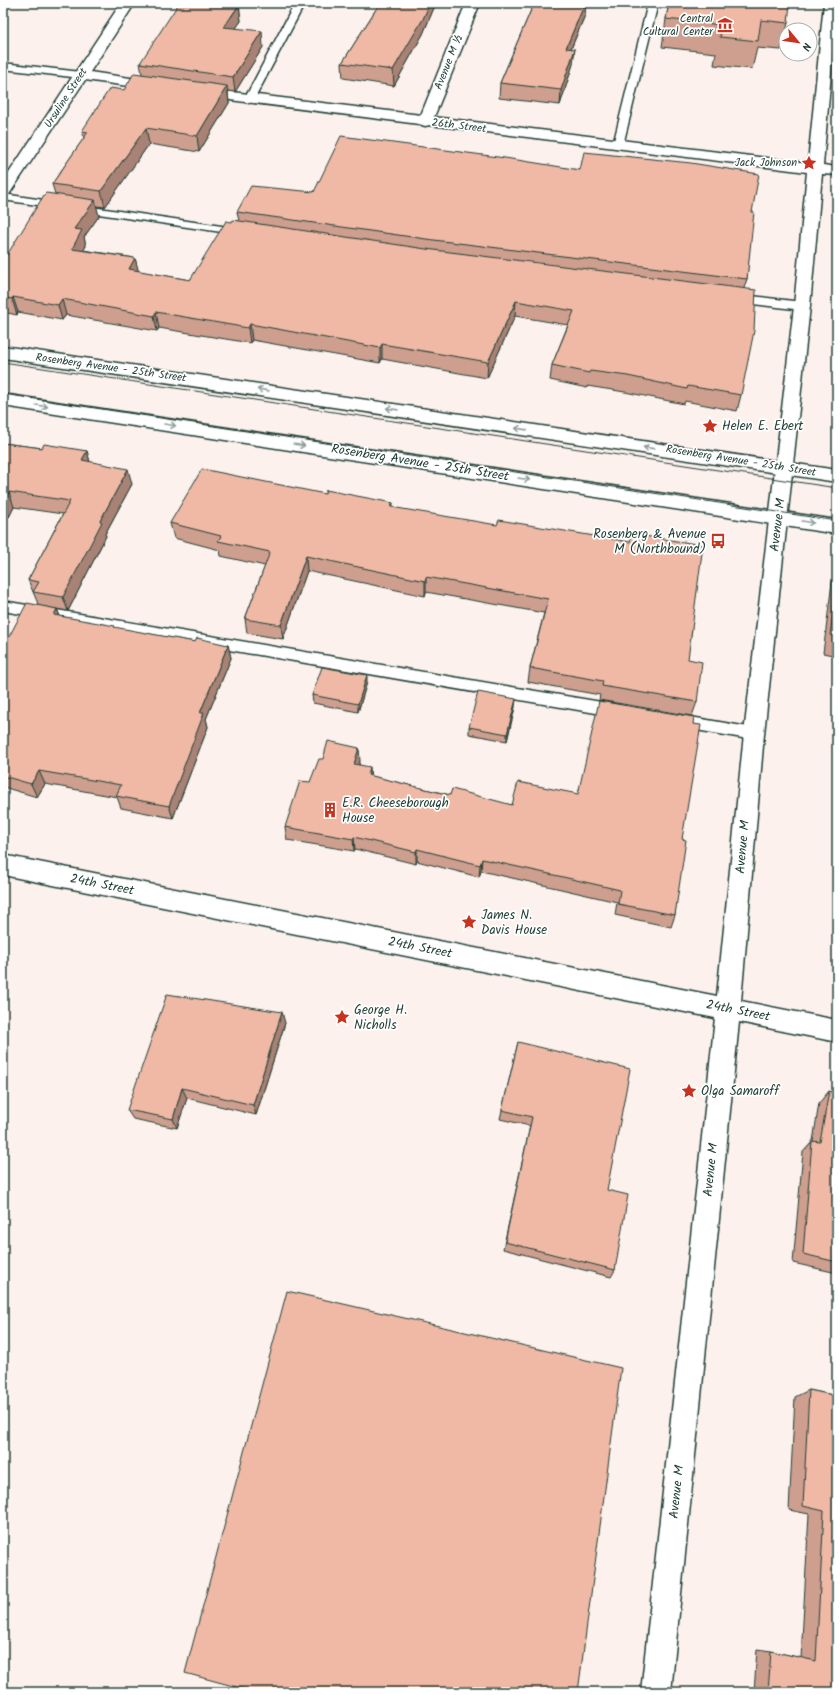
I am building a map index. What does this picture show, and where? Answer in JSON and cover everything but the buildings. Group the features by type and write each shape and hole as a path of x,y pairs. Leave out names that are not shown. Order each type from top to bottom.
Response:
{"street":[{"name":"Ursuline Street","path":"3,193 8,178 81,75 128,3"},
{"name":"Avenue M ½","path":"425,122 473,3"},
{"name":"Avenue M","path":"656,1692 728,1009 754,734 802,306 814,168 831,3"},
{"path":"81,75 171,88"},
{"name":"26th Street","path":"187,91 425,122 837,171"},
{"name":"Rosenberg Avenue - 25th Street","path":"3,352 837,476"},
{"name":"Rosenberg Avenue - 25th Street","path":"3,400 837,527"},
{"name":"24th Street","path":"3,865 837,1031"}],"lane":[{"path":"249,100 300,3"},
{"path":"618,145 653,3"},
{"path":"3,66 81,75"},
{"path":"3,197 254,234"},
{"path":"724,297 802,306"},
{"path":"3,606 629,713"},
{"path":"668,720 754,734"}],"tram line":[{"path":"3,362 837,488"},
{"path":"3,394 837,521"}],"place":[{"name":"Central Cultural Center","path":"725,25"},
{"name":"Jack Johnson","path":"809,163"},
{"name":"Helen E. Ebert","path":"710,426"},
{"name":"Rosenberg & Avenue M (Northbound)","path":"718,541"},
{"name":"E.R. Cheeseborough House","path":"330,810"},
{"name":"James N. Davis House","path":"469,922"},
{"name":"George H. Nicholls","path":"342,1017"},
{"name":"Olga Samaroff","path":"689,1091"}]}
